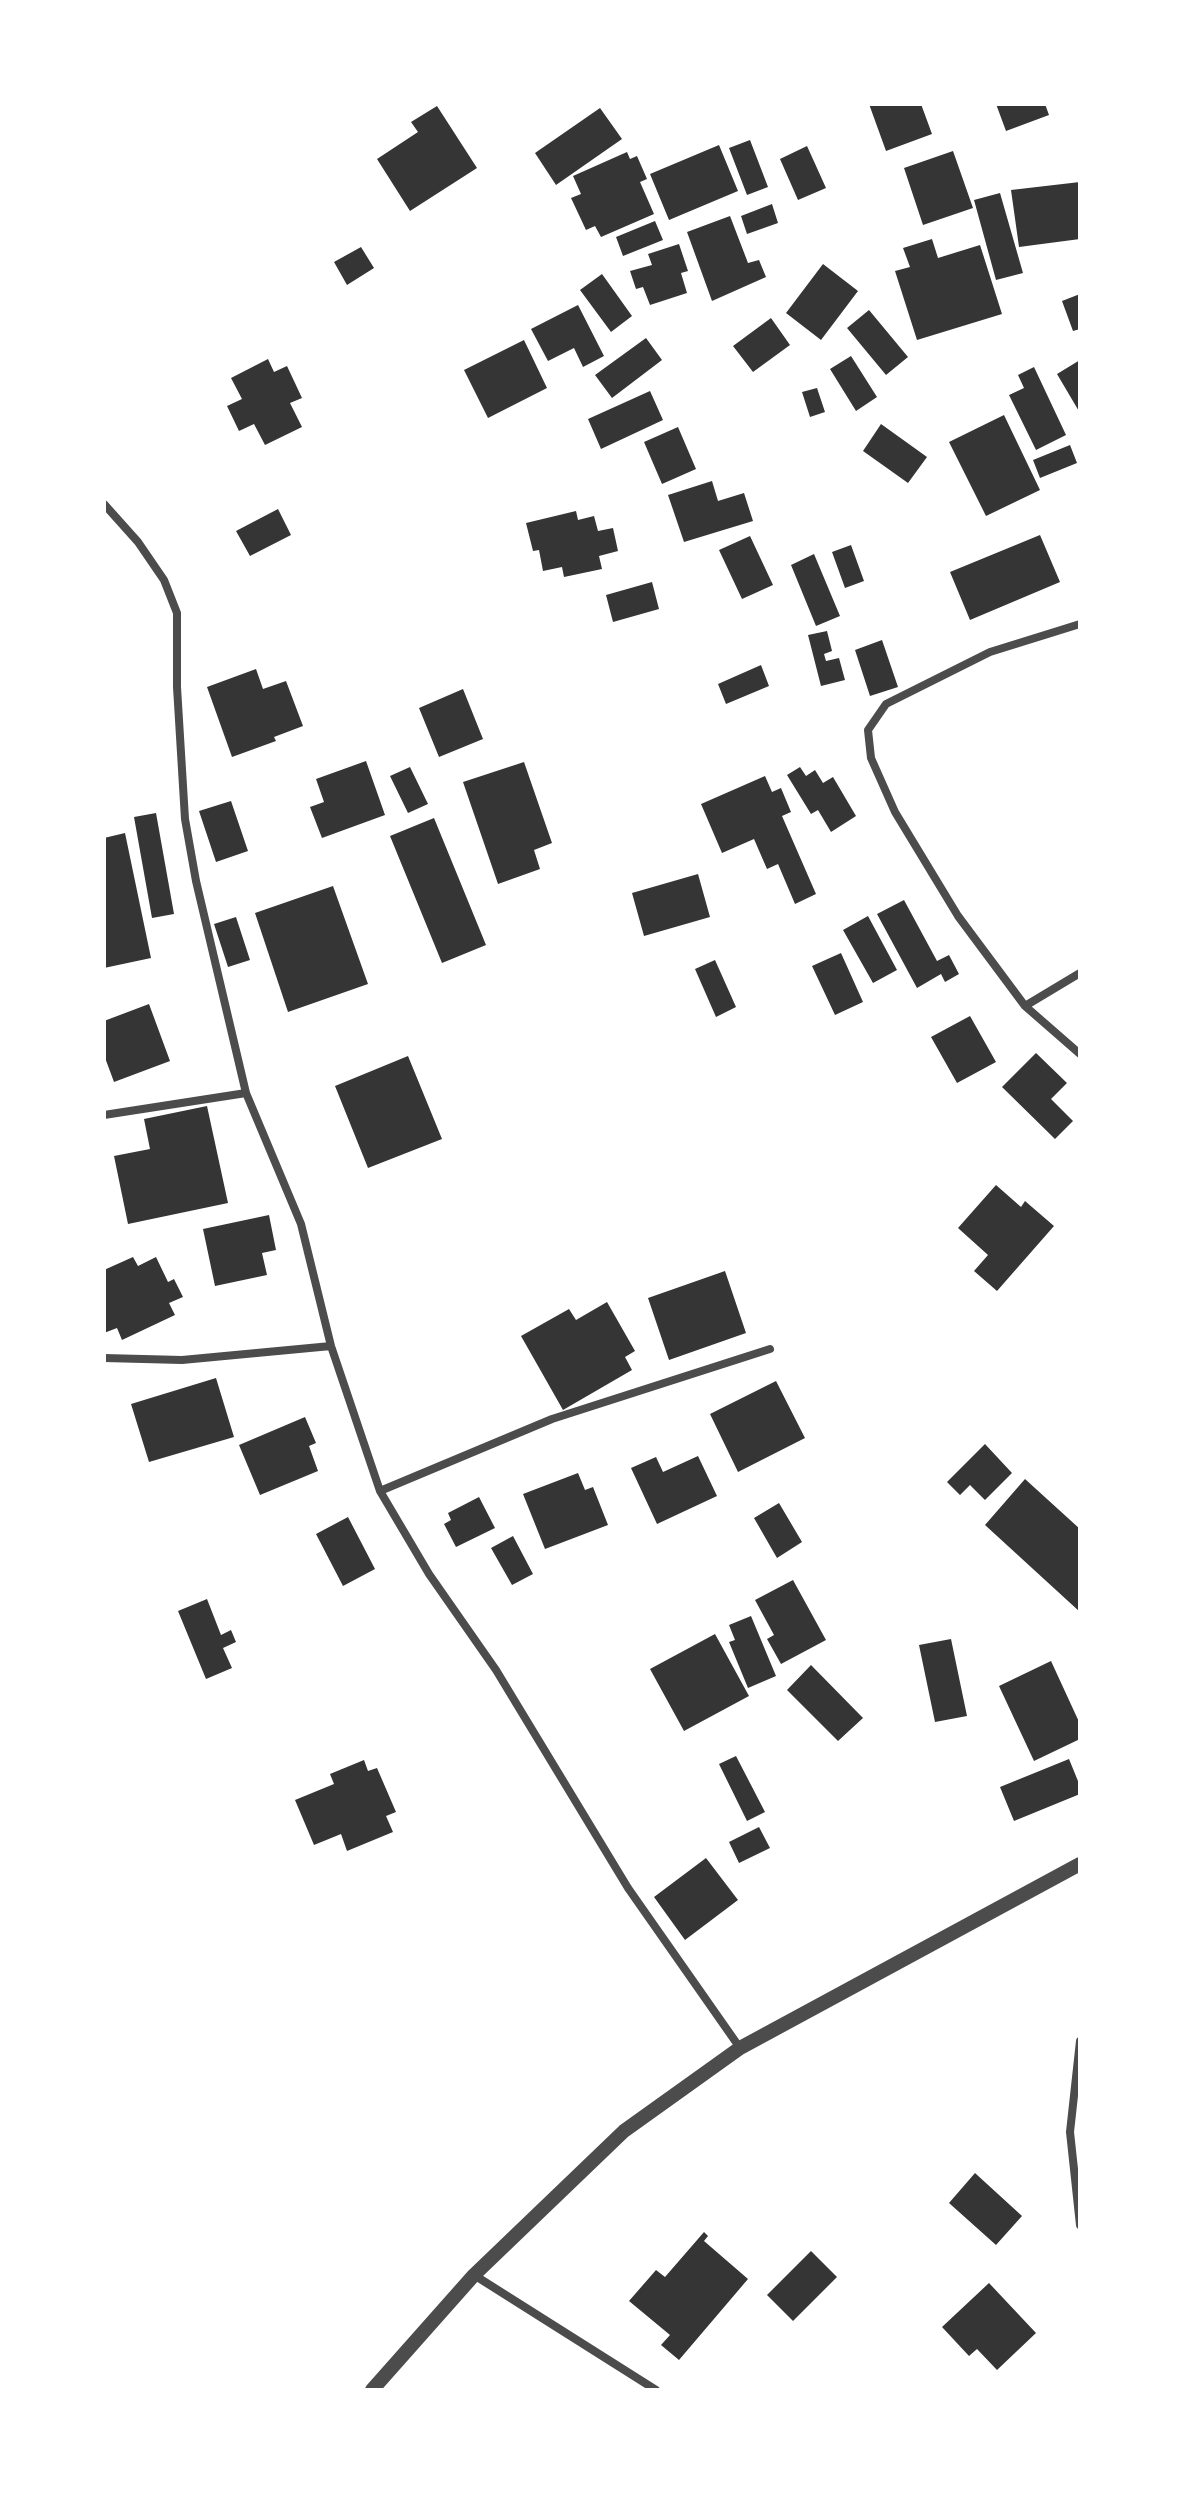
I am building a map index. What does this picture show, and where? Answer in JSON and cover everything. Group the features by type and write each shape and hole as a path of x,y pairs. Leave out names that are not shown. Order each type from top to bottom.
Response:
{"street":[{"path":"104,504 138,542 164,580 177,613 177,687 185,819 196,881 246,1093 301,1224 331,1346 380,1491 429,1574 496,1670 628,1888 740,2048"},
{"path":"1080,624 990,652 886,704 868,730 871,758 895,812 958,916 1025,1006 1080,1054"},
{"path":"1025,1006 1080,973"},
{"path":"104,1115 246,1093"},
{"path":"104,1358 182,1360 331,1346"},
{"path":"380,1491 552,1419 770,1349"},
{"path":"372,2390 474,2275 624,2131 740,2048 1080,1864"},
{"path":"1080,2041 1070,2132 1080,2225"},
{"path":"474,2275 656,2390"}],"building":[{"path":"869,104 921,104 932,134 886,151"},
{"path":"996,104 1045,104 1049,115 1006,131"},
{"path":"437,106 477,168 410,211 377,159 418,132 411,122"},
{"path":"600,108 622,139 556,185 535,153"},
{"path":"750,140 768,187 747,195 729,148"},
{"path":"719,145 738,191 669,220 650,174"},
{"path":"807,146 826,188 798,200 780,159"},
{"path":"953,151 973,208 923,225 904,168"},
{"path":"627,152 630,159 637,156 647,179 640,182 654,214 601,237 595,226 586,230 571,198 581,194 573,176"},
{"path":"1080,182 1080,239 1019,247 1011,190"},
{"path":"1000,193 1023,273 996,280 974,200"},
{"path":"772,204 778,223 747,234 741,216"},
{"path":"730,216 748,263 759,260 766,277 712,301 687,232"},
{"path":"655,221 663,240 623,256 616,237"},
{"path":"932,239 938,258 980,245 1002,314 917,340 895,271 910,267 903,248"},
{"path":"679,244 688,271 681,273 687,293 650,305 643,287 636,289 630,271 652,265 648,254"},
{"path":"361,247 374,268 347,285 334,262"},
{"path":"823,264 858,291 821,340 786,313"},
{"path":"602,274 632,316 611,332 580,290"},
{"path":"1080,294 1080,329 1073,331 1062,301"},
{"path":"578,305 604,356 583,367 574,348 548,361 531,329"},
{"path":"869,310 908,357 886,375 847,328"},
{"path":"771,318 790,345 753,372 733,346"},
{"path":"646,338 662,360 612,398 595,375"},
{"path":"524,340 547,388 488,418 464,370"},
{"path":"851,356 877,397 856,411 830,369"},
{"path":"268,359 274,372 287,366 302,398 290,403 302,427 265,445 254,424 239,431 227,406 242,399 231,378"},
{"path":"1080,360 1080,413 1057,374"},
{"path":"1034,367 1066,435 1036,450 1009,395 1024,388 1018,375"},
{"path":"817,388 825,412 810,417 802,392"},
{"path":"650,391 663,420 601,449 588,419"},
{"path":"1004,415 1040,490 986,516 949,442"},
{"path":"881,424 927,457 908,483 863,451"},
{"path":"678,427 696,469 662,484 644,442"},
{"path":"1070,445 1077,463 1040,478 1033,460"},
{"path":"712,481 718,501 744,493 753,521 684,542 668,495"},
{"path":"278,509 291,535 250,556 236,531"},
{"path":"576,511 578,520 594,516 598,531 613,528 618,551 599,556 602,569 564,577 562,567 543,571 539,550 533,551 526,523"},
{"path":"1040,535 1060,582 970,620 950,572"},
{"path":"750,536 773,585 742,599 719,550"},
{"path":"851,545 864,581 845,588 832,552"},
{"path":"814,554 840,616 816,626 791,565"},
{"path":"652,582 659,609 613,622 606,595"},
{"path":"827,631 832,651 824,654 826,661 839,658 845,680 821,686 808,635"},
{"path":"882,640 898,687 870,696 855,650"},
{"path":"761,665 769,686 726,704 718,684"},
{"path":"256,669 263,689 286,681 303,726 274,737 276,741 232,757 207,687"},
{"path":"463,689 483,739 439,757 419,708"},
{"path":"366,761 385,815 322,838 310,807 324,802 316,779"},
{"path":"524,762 552,843 534,850 540,869 498,884 463,782"},
{"path":"410,767 428,804 408,813 390,776"},
{"path":"800,767 806,776 815,770 823,783 833,777 856,816 831,832 818,810 811,814 787,775"},
{"path":"765,776 772,792 781,788 791,812 782,816 816,894 795,904 778,864 767,869 754,839 722,853 701,804"},
{"path":"231,801 248,851 216,862 199,811"},
{"path":"156,813 174,914 152,918 134,817"},
{"path":"434,818 486,945 442,963 390,836"},
{"path":"125,833 151,958 104,968 104,838"},
{"path":"698,874 710,917 644,936 632,893"},
{"path":"333,886 368,984 288,1012 255,913"},
{"path":"904,900 937,961 949,955 959,974 945,982 941,974 917,988 877,914"},
{"path":"868,916 897,970 873,983 843,930"},
{"path":"236,917 250,960 228,967 214,924"},
{"path":"841,953 863,1002 835,1015 812,966"},
{"path":"715,960 736,1007 716,1017 695,969"},
{"path":"149,1004 170,1061 114,1082 104,1055 104,1021"},
{"path":"970,1016 996,1062 957,1083 931,1037"},
{"path":"1036,1053 1067,1083 1051,1099 1073,1121 1055,1139 1002,1087"},
{"path":"408,1056 442,1139 368,1168 335,1086"},
{"path":"207,1106 228,1203 128,1224 114,1156 150,1149 144,1119"},
{"path":"996,1185 1021,1207 1025,1201 1054,1226 997,1291 974,1271 988,1255 958,1228"},
{"path":"269,1215 276,1250 262,1253 267,1275 215,1286 203,1229"},
{"path":"133,1257 138,1266 156,1257 168,1282 174,1279 183,1297 169,1303 175,1315 122,1340 117,1328 104,1333 104,1270"},
{"path":"725,1271 746,1333 669,1360 648,1298"},
{"path":"607,1302 635,1351 625,1357 632,1370 563,1410 521,1336 569,1309 576,1320"},
{"path":"216,1378 234,1437 149,1462 131,1404"},
{"path":"776,1381 805,1438 738,1472 710,1414"},
{"path":"305,1417 316,1443 309,1446 318,1471 260,1495 239,1445"},
{"path":"985,1444 1012,1473 985,1500 970,1485 960,1495 947,1482"},
{"path":"698,1456 717,1496 657,1524 631,1468 656,1457 663,1472"},
{"path":"578,1473 585,1490 593,1487 608,1525 545,1549 523,1494"},
{"path":"1025,1479 1080,1529 1080,1612 985,1525"},
{"path":"479,1497 495,1528 456,1547 444,1524 451,1520 448,1513"},
{"path":"779,1503 802,1542 777,1558 754,1518"},
{"path":"348,1517 375,1569 343,1586 316,1534"},
{"path":"513,1536 533,1574 512,1585 491,1548"},
{"path":"793,1580 826,1640 781,1664 767,1639 774,1635 755,1600"},
{"path":"207,1599 221,1635 231,1630 236,1642 223,1648 232,1668 206,1679 178,1611"},
{"path":"751,1616 776,1676 748,1688 729,1642 735,1640 729,1625"},
{"path":"715,1634 749,1696 684,1731 650,1669"},
{"path":"951,1639 967,1716 935,1722 919,1645"},
{"path":"1051,1661 1080,1724 1080,1739 1034,1761 999,1686"},
{"path":"811,1665 863,1718 838,1741 787,1690"},
{"path":"736,1756 765,1812 747,1821 719,1764"},
{"path":"1069,1759 1080,1794 1014,1821 1000,1787"},
{"path":"364,1760 368,1771 377,1768 396,1812 386,1816 393,1832 347,1851 341,1834 314,1845 295,1800 334,1784 330,1774"},
{"path":"759,1827 770,1848 739,1863 729,1842"},
{"path":"706,1858 738,1900 685,1940 654,1897"},
{"path":"975,2173 1022,2216 996,2245 949,2203"},
{"path":"704,2232 708,2236 704,2241 748,2279 679,2360 661,2345 670,2335 629,2301 656,2270 665,2277"},
{"path":"811,2251 837,2277 793,2321 767,2295"},
{"path":"989,2283 1036,2333 997,2370 977,2349 969,2356 942,2327"}]}
